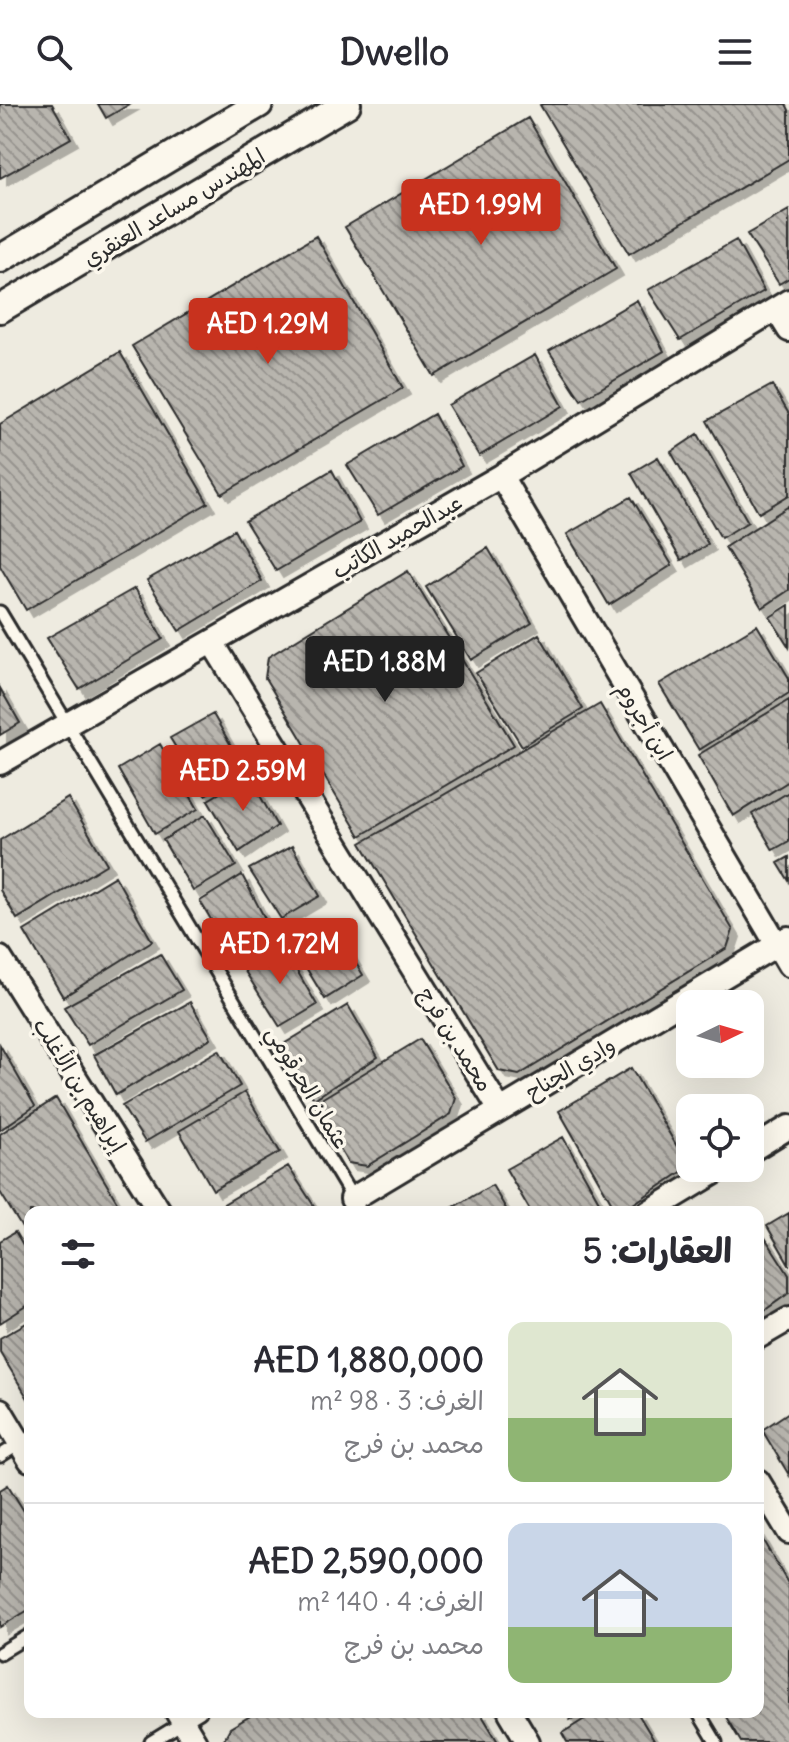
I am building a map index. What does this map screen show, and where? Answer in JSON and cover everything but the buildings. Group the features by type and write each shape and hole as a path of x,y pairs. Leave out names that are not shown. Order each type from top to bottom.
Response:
{"street":[{"name":"المهندس مساعد العنقري","path":"0,259 259,104"},
{"name":"المهندس مساعد العنقري","path":"0,309 347,104"},
{"path":"783,305 789,330"},
{"name":"عبدالحميد الكاتب","path":"0,763 501,476 783,305"},
{"name":"ابن أجروم","path":"501,476 783,941 789,965"},
{"name":"محمد بن فرج","path":"212,642 500,1110"},
{"name":"وادي الجناح","path":"356,1206 500,1110 783,941"},
{"name":"إبراهيم بن الأغلب","path":"0,958 156,1206"},
{"path":"764,1142 789,1127"},
{"path":"659,1206 699,1182"},
{"path":"764,1334 789,1319"},
{"path":"0,1410 24,1443"},
{"path":"764,1491 789,1532"},
{"path":"188,1718 195,1742"},
{"path":"514,1718 528,1742"}],"lane":[{"name":"عثمان الحرقومي","path":"0,612 356,1206"},
{"path":"0,1456 24,1448"},
{"path":"0,1653 24,1639"},
{"path":"151,1742 183,1718"},
{"path":"702,1718 716,1742"}]}
